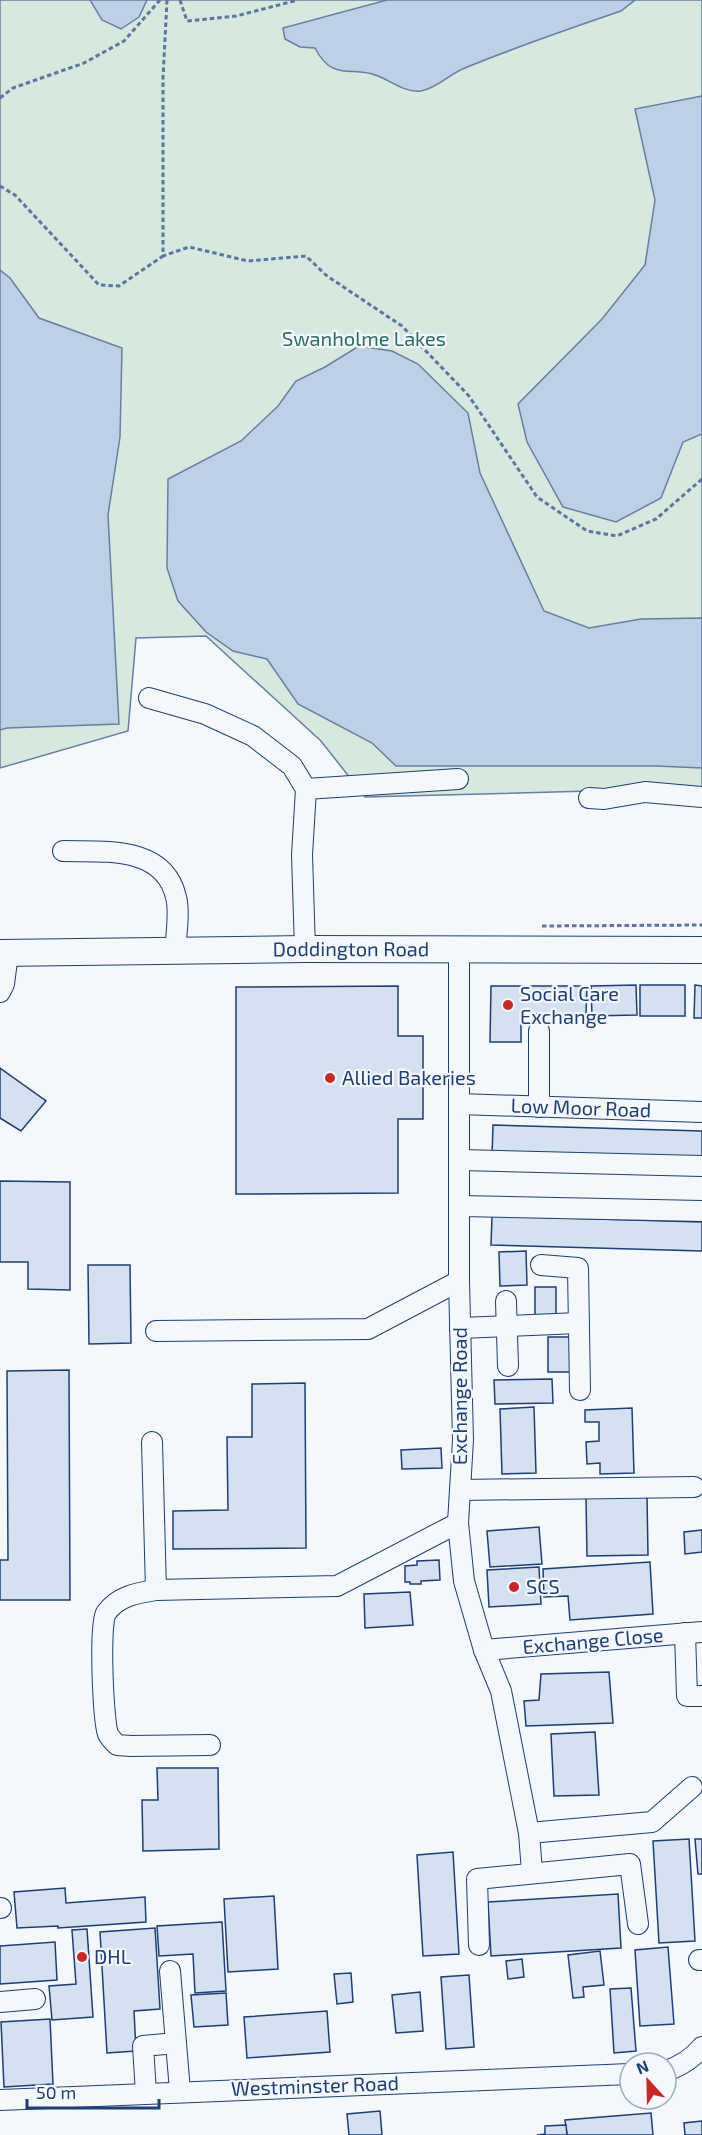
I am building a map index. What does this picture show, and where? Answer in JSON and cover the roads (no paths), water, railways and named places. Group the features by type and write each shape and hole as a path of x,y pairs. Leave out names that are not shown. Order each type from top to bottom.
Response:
{"main road":[{"name":"Doddington Road","path":"4,953 305,949 702,950"}],"street":[{"path":"149,698 205,714 253,735 292,766 306,789 303,855 305,949"},
{"path":"306,789 458,779"},
{"path":"590,798 604,799 645,792 702,797"},
{"path":"63,850 121,852 148,859 168,876 177,898 175,952"},
{"name":"Exchange Road","path":"459,950 459,1281 463,1440 458,1523 464,1581 484,1650 501,1691 529,1833 532,1872"},
{"path":"0,992 4,984 4,953"},
{"path":"538,1107 539,1031"},
{"name":"Low Moor Road","path":"459,1104 702,1112"},
{"path":"460,1160 702,1166"},
{"path":"460,1206 702,1211"},
{"path":"541,1265 578,1268 580,1390"},
{"path":"156,1331 368,1329 459,1281"},
{"path":"506,1301 508,1366"},
{"path":"460,1328 579,1323"},
{"path":"152,1442 156,1590"},
{"path":"460,1490 694,1486"},
{"path":"210,1745 117,1745 109,1735 105,1714 102,1629 105,1614 129,1594 156,1590 338,1586 458,1523"},
{"path":"693,1632 686,1665 687,1696 702,1695"},
{"name":"Exchange Close","path":"484,1650 693,1632"},
{"path":"529,1833 652,1822 692,1787"},
{"path":"479,1945 477,1879 630,1864 638,1924"},
{"path":"170,1971 180,2091"},
{"path":"0,2002 35,1999"},
{"path":"146,2093 143,2046 176,2043"},
{"path":"678,2066 694,2056 702,2047"},
{"name":"Westminster Road","path":"0,2100 618,2074"}],"water":[{"path":"90,0 147,0 139,17 121,29 102,20"},
{"path":"387,0 635,0 621,11 484,60 421,91 404,88 369,73 336,69 322,59 315,48 300,47 285,39 283,28"},
{"path":"702,96 702,434 683,442 661,498 616,522 563,507 527,442 518,404 602,319 645,265 655,200 635,109"},
{"path":"0,270 10,278 39,318 122,348 120,437 108,515 119,724 0,730"},
{"path":"359,346 392,351 418,364 468,413 480,473 544,611 589,628 641,619 702,618 702,768 396,766 372,743 298,704 267,659 233,651 206,632 178,601 167,568 168,479 241,441 278,406 296,381 325,367"}],"place":[{"name":"Social Care Exchange","path":"508,1005"},
{"name":"Allied Bakeries","path":"330,1078"},
{"name":"SCS","path":"514,1587"},
{"name":"DHL","path":"82,1957"}],"park label":[{"name":"Swanholme Lakes","path":"364,339"}]}
